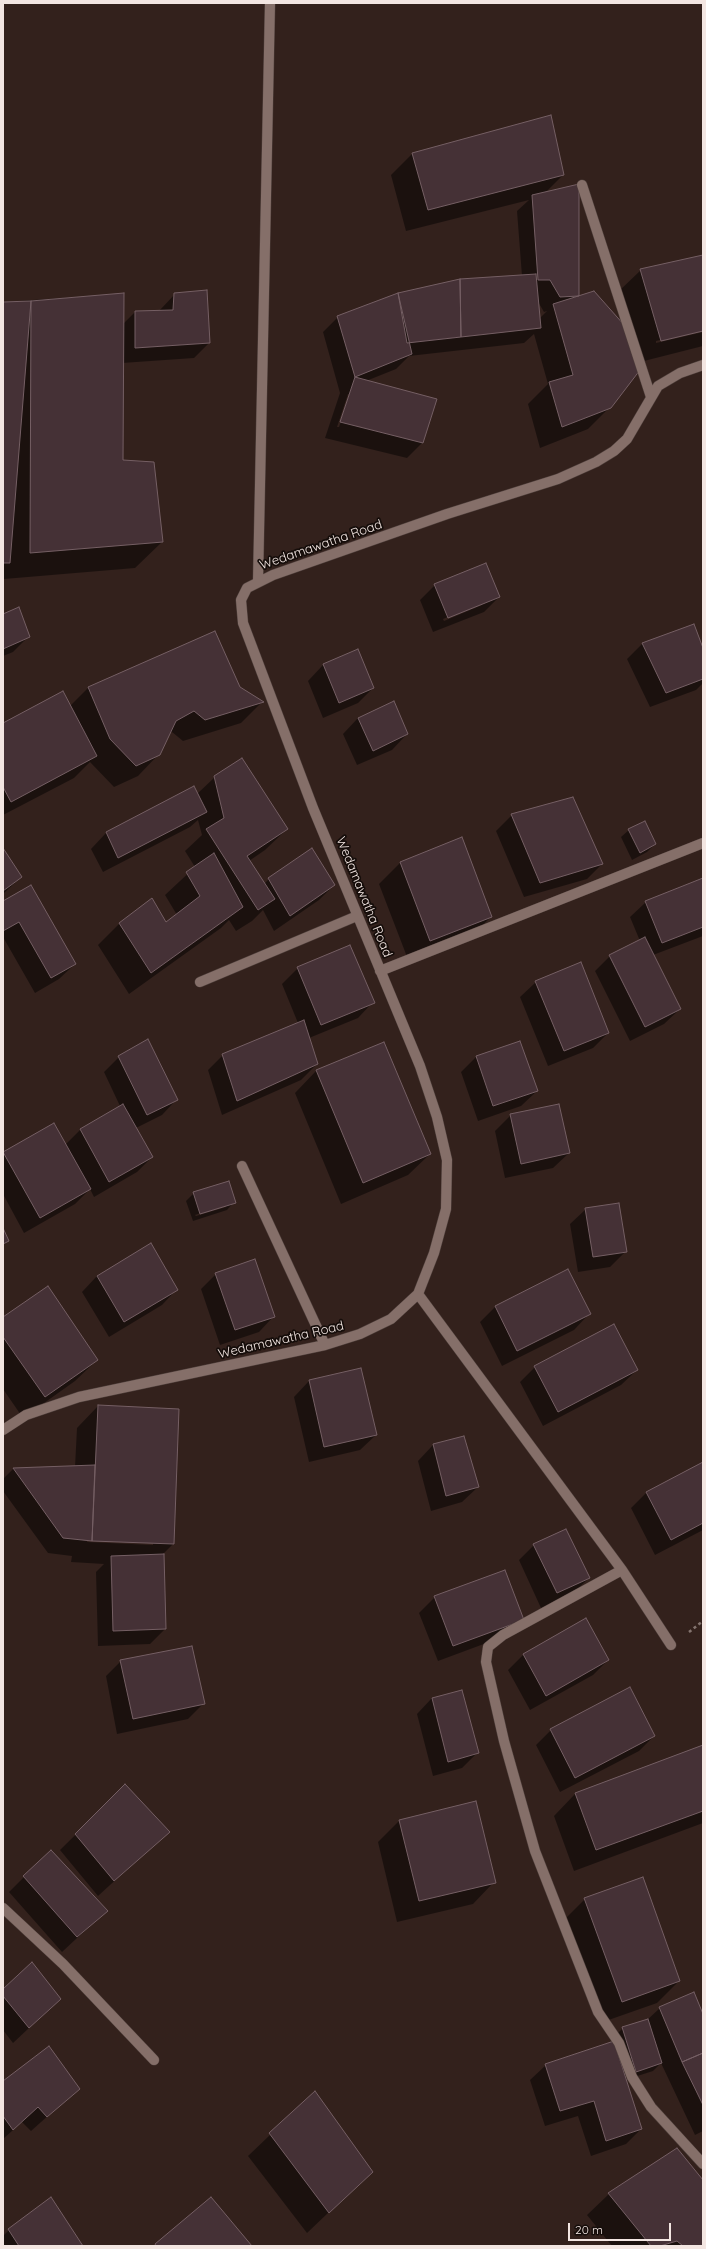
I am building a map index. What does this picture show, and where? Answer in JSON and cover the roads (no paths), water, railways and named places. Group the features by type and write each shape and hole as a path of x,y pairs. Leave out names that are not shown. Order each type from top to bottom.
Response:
{"street":[{"path":"258,581 270,3"},
{"path":"582,186 651,398"},
{"name":"Wedamawatha Road","path":"3,1430 26,1415 79,1397 325,1345 360,1334 392,1319 418,1294 434,1253 446,1209 447,1160 437,1117 420,1066 313,808 243,623 241,600 247,588 258,581 447,514 558,479 596,462 614,451 627,439 658,386 680,373 703,365"},
{"path":"380,971 703,843"},
{"path":"200,982 357,916"},
{"path":"242,1166 325,1345"},
{"path":"418,1294 622,1570 671,1645"},
{"path":"622,1570 503,1635 488,1646 486,1662 504,1742 536,1851 598,2012 619,2043 632,2077 651,2107 703,2164"},
{"path":"3,1908 63,1964 154,2060"}]}
